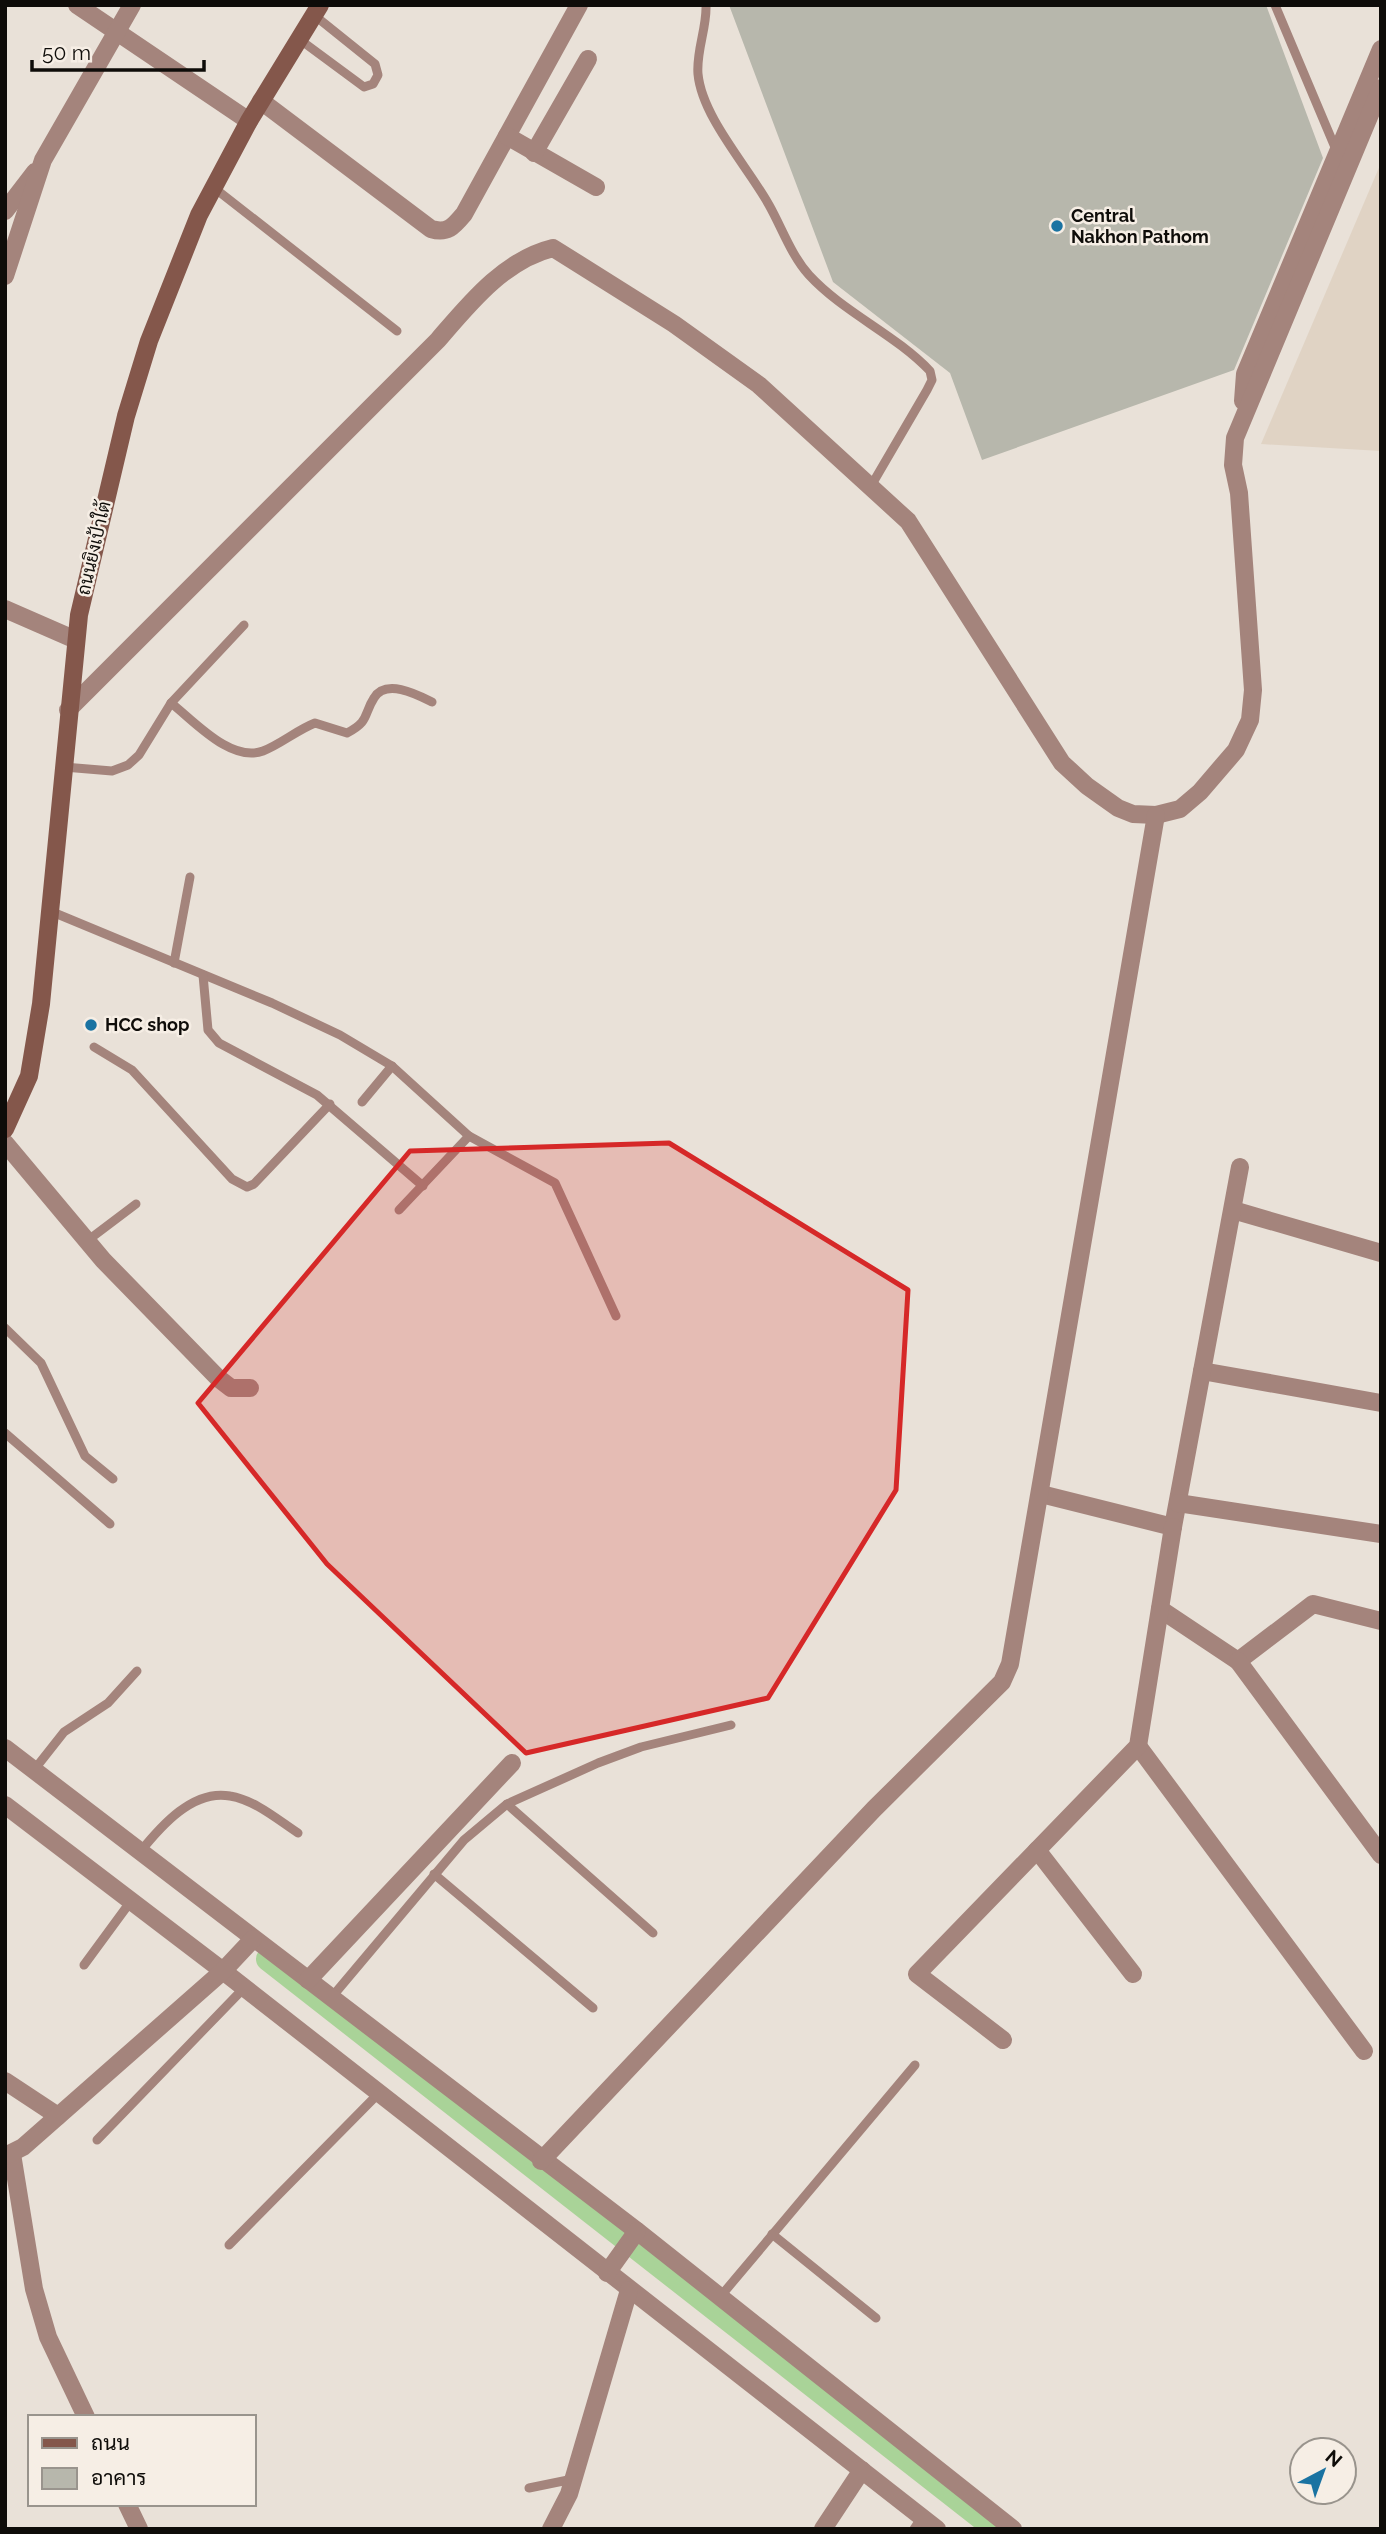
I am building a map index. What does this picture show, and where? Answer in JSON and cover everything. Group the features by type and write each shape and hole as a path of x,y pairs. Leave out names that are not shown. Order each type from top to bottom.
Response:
{"main road":[{"name":"ถนนยิงเป้าใต้","path":"5,1129 29,1076 41,1004 79,615 126,416 149,341 199,215 249,121 317,10"}],"street":[{"path":"77,5 249,121"},
{"path":"5,211 43,160 114,31 132,5"},
{"path":"261,101 431,229 441,232 450,229 464,214 579,5"},
{"path":"1344,157 1381,50"},
{"path":"534,153 589,59"},
{"path":"68,710 438,340 484,288 540,251 553,248 674,324 785,406 908,521 1062,763 1087,786 1118,808 1133,814 1156,815 1180,809 1200,792 1236,750 1250,720 1253,690 1239,493 1233,465 1235,438 1276,309 1344,157 1381,88"},
{"path":"507,136 596,187"},
{"path":"5,276 43,160"},
{"path":"5,609 76,640"},
{"path":"541,2161 874,1809 1002,1682 1010,1664 1041,1494 1156,815"},
{"path":"5,1143 87,1241 218,1378 231,1388 250,1388"},
{"path":"1003,2040 917,1974 1138,1746 1173,1527 1241,1167"},
{"path":"1233,1210 1381,1253"},
{"path":"1202,1371 1381,1403"},
{"path":"1041,1494 1173,1527"},
{"path":"1178,1503 1381,1534"},
{"path":"1238,1661 1313,1604 1381,1622"},
{"path":"1160,1609 1238,1661 1381,1855"},
{"path":"1138,1746 1364,2051"},
{"path":"5,1748 251,1941 308,1980 634,2236 720,2297 1013,2529"},
{"path":"308,1980 512,1763"},
{"path":"5,1805 131,1901 227,1968 244,1988 378,2094 611,2268 629,2290 862,2470 918,2523 937,2529"},
{"path":"1037,1850 1133,1973"},
{"path":"85,2415 44,2325 34,2289 9,2155 58,2116 227,1968 251,1941"},
{"path":"5,2081 58,2116"},
{"path":"611,2268 634,2236"},
{"path":"551,2529 573,2479 629,2290"},
{"path":"823,2529 862,2470"},
{"path":"128,2506 139,2529"}],"lane":[{"path":"706,5 698,74 702,90 710,112 770,207 796,257 808,274 825,289 930,371 932,380 927,390 871,486"},
{"path":"1275,5 1344,157"},
{"path":"299,39 352,81 364,87 373,84 378,75 375,64 317,10"},
{"path":"214,187 397,331"},
{"path":"64,767 112,771 128,765 139,755 171,703 244,625"},
{"path":"171,703 228,748 249,755 315,723 347,733 369,714 378,693 408,690 432,702"},
{"path":"174,962 190,877"},
{"path":"50,911 340,1035 392,1066 469,1136 555,1183 616,1316"},
{"path":"203,975 208,1030 219,1043 330,1104 423,1186"},
{"path":"94,1047 132,1070 232,1179 247,1187 254,1184 330,1104"},
{"path":"362,1102 392,1066"},
{"path":"399,1210 469,1136"},
{"path":"87,1241 136,1204"},
{"path":"5,1328 41,1363 85,1455 113,1479"},
{"path":"5,1433 110,1524"},
{"path":"34,1770 64,1732 108,1703 137,1671"},
{"path":"331,1998 434,1874 471,1834 507,1804 630,1751 731,1725"},
{"path":"140,1852 176,1814 199,1801 217,1796 230,1796 250,1802 298,1833"},
{"path":"507,1804 653,1933"},
{"path":"434,1874 593,2008"},
{"path":"84,1965 131,1901"},
{"path":"97,2140 244,1988"},
{"path":"720,2297 915,2065"},
{"path":"229,2245 378,2094"},
{"path":"772,2234 876,2318"},
{"path":"529,2488 573,2479"}],"highlighted area":[{"path":"669,1143 908,1290 896,1490 768,1698 526,1753 327,1564 198,1403 410,1151"}],"shaded area":[{"path":"1381,163 1381,451 1261,444"}],"building":[{"name":"Central Nakhon Pathom","path":"729,5 1266,5 1323,158 1234,370 982,460 950,373 833,282"}],"waterway":[{"path":"268,1959 996,2529"}],"place":[{"name":"Central Nakhon Pathom","path":"1057,226"},
{"name":"HCC shop","path":"91,1025"}]}
